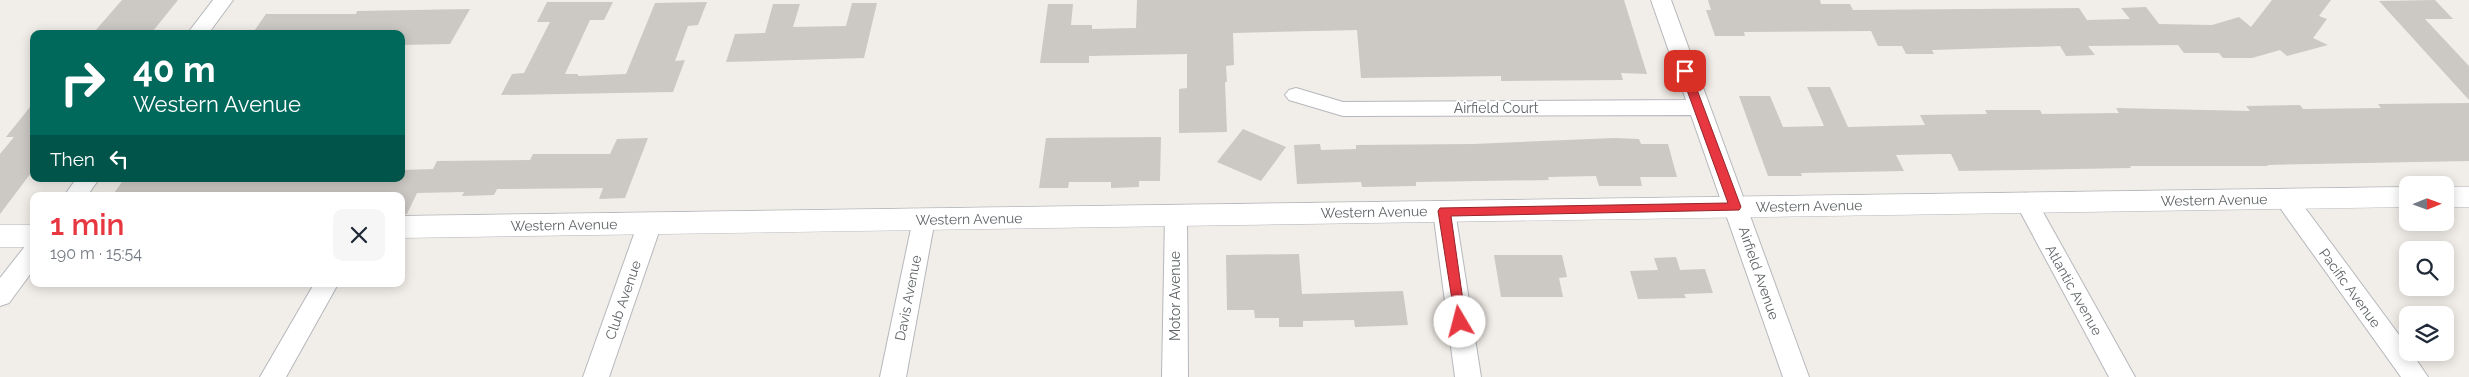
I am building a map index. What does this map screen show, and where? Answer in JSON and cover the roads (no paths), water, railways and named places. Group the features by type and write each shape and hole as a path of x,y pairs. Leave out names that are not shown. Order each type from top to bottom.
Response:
{"street":[{"path":"200,30 223,0"},
{"name":"Airfield Avenue","path":"1661,0 1697,107 1796,377"},
{"name":"Airfield Court","path":"1296,95 1343,109 1697,107"},
{"path":"78,192 86,182"},
{"path":"2454,197 2469,196"},
{"name":"Western Avenue","path":"405,227 2399,197"},
{"name":"Pacific Avenue","path":"2286,198 2415,377"},
{"name":"Atlantic Avenue","path":"2026,202 2122,377"},
{"path":"1444,211 1468,377"},
{"name":"Motor Avenue","path":"1175,377 1176,215"},
{"name":"Davis Avenue","path":"893,377 924,219"},
{"name":"Club Avenue","path":"596,377 650,223"},
{"path":"0,236 30,236"},
{"path":"0,296 30,257"},
{"path":"273,377 324,287"}]}
